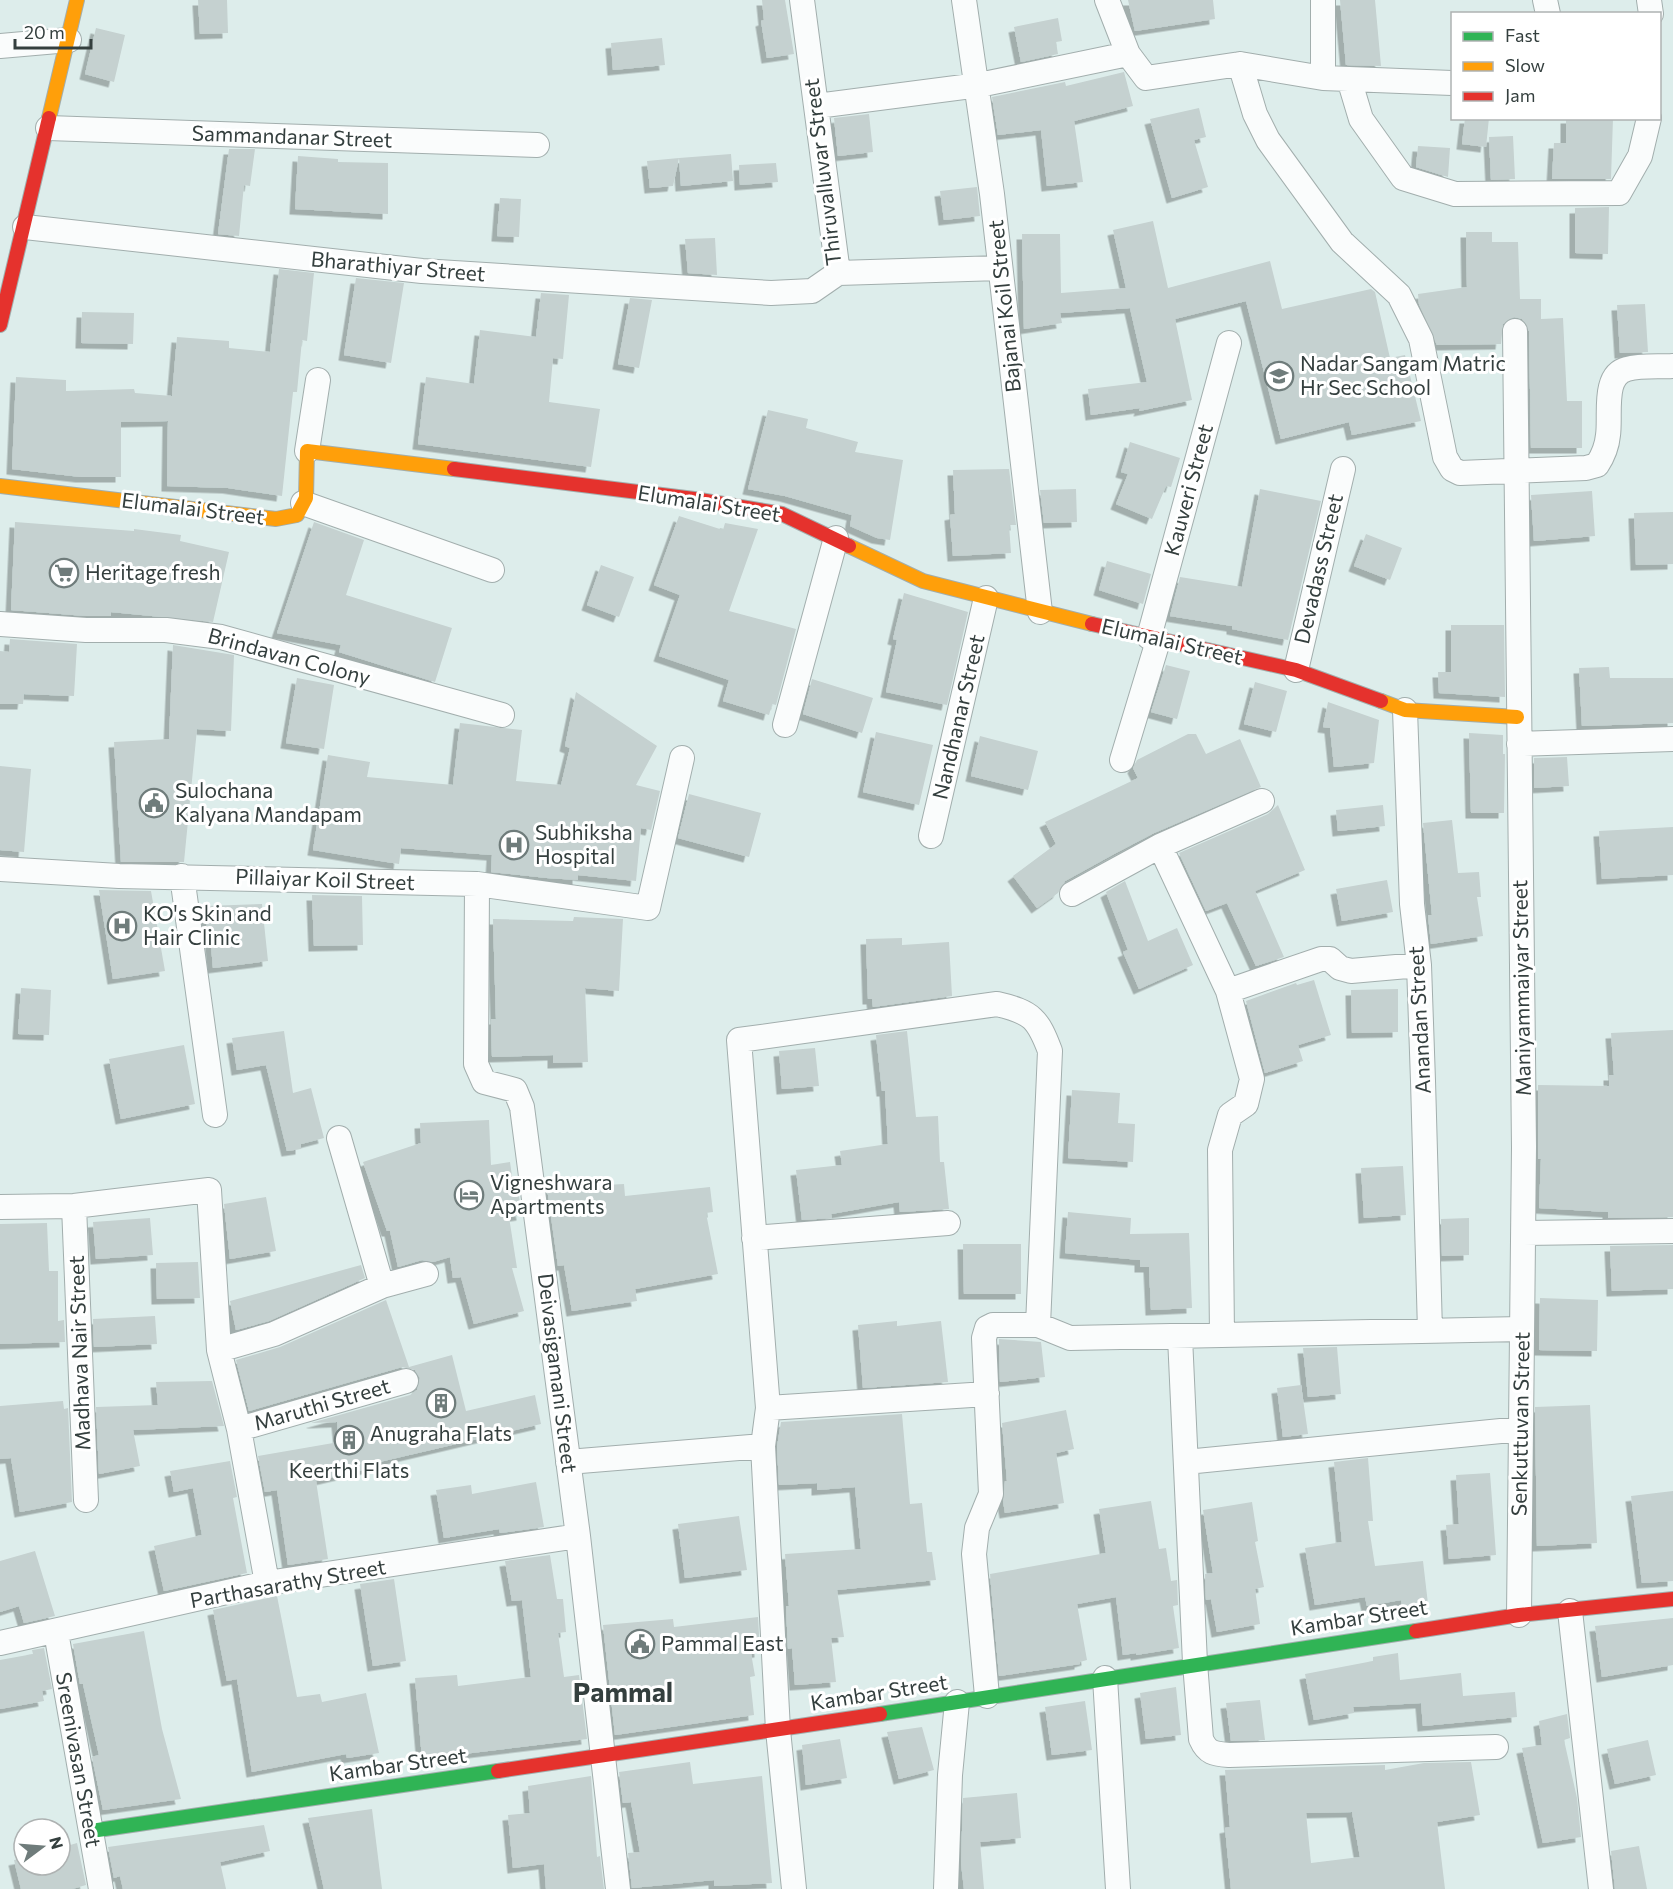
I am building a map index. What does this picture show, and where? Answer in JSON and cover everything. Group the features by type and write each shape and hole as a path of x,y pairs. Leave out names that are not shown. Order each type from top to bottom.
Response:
{"street":[{"path":"0,325 77,0"},
{"name":"Thiruvalluvar Street","path":"771,293 812,291 838,273 802,0"},
{"name":"Bajanai Koil Street","path":"964,0 979,85 1040,612"},
{"path":"1107,0 1128,54 1146,78 1240,64 1323,78 1451,83"},
{"path":"1323,0 1323,78"},
{"path":"0,46 69,40"},
{"path":"817,106 979,85 1128,54"},
{"path":"1240,64 1255,114 1268,140 1342,242 1399,295 1421,339 1445,457 1452,469 1460,473 1586,468 1597,465 1604,455 1608,435 1612,381 1618,373 1627,369 1673,366"},
{"path":"1349,79 1361,118 1403,178 1455,194 1619,193 1640,156 1649,120"},
{"name":"Sammandanar Street","path":"48,128 537,146"},
{"name":"Bharathiyar Street","path":"25,227 422,271 771,293"},
{"path":"838,273 1000,268"},
{"name":"Maniyammaiyar Street","path":"1515,331 1517,717 1524,1233"},
{"name":"Kauveri Street","path":"1122,759 1229,343"},
{"path":"318,380 308,451 306,498 303,503 492,570"},
{"name":"Elumalai Street","path":"308,451 694,499 782,514 923,581 1040,612 1296,670 1405,710 1517,717"},
{"name":"Devadass Street","path":"1296,670 1342,469"},
{"name":"Elumalai Street","path":"0,486 276,519 297,515 303,503"},
{"path":"785,725 836,538"},
{"name":"Nandhanar Street","path":"931,836 987,598"},
{"name":"Brindavan Colony","path":"0,624 86,630 166,630 221,637 502,715"},
{"name":"Anandan Street","path":"1405,710 1412,904 1419,965 1430,1331"},
{"path":"1519,744 1673,739"},
{"name":"Pillaiyar Koil Street","path":"0,869 119,876 477,884 648,908 682,758"},
{"path":"1072,894 1160,846 1262,801"},
{"path":"1160,846 1228,991 1252,1079 1246,1104 1230,1115 1220,1150 1222,1335"},
{"path":"182,876 215,1115"},
{"name":"Deivasigamani Street","path":"477,884 476,1064 484,1082 515,1090 522,1107 578,1536 618,1889"},
{"path":"1228,991 1321,959 1330,959 1340,968 1352,971 1419,965"},
{"path":"794,1889 778,1730 763,1446 768,1408 739,1040 997,1004 1023,1010 1040,1025 1050,1052 1038,1325"},
{"path":"339,1138 382,1286"},
{"path":"0,1207 74,1206 209,1190 219,1350 239,1429 267,1583"},
{"name":"Madhava Nair Street","path":"74,1206 86,1500"},
{"path":"754,1238 948,1222"},
{"path":"1524,1233 1673,1231"},
{"name":"Senkuttuvan Street","path":"1519,1615 1524,1233"},
{"path":"219,1350 274,1334 382,1286 426,1274"},
{"path":"987,1696 974,1554 977,1528 991,1494 984,1338 987,1328 993,1325 1038,1325 1070,1338 1180,1338 1222,1335 1522,1329"},
{"path":"1180,1338 1195,1664 1201,1739 1205,1749 1214,1754 1496,1748"},
{"name":"Maruthi Street","path":"239,1429 406,1381"},
{"path":"768,1408 987,1394"},
{"path":"1186,1462 1521,1429"},
{"path":"568,1462 763,1446"},
{"name":"Parthasarathy Street","path":"0,1642 56,1632 267,1583 578,1536"},
{"name":"Kambar Street","path":"91,1831 602,1757 1519,1615 1673,1599"},
{"path":"1570,1611 1601,1889"},
{"name":"Sreenivasan Street","path":"56,1632 101,1889"},
{"path":"1105,1678 1118,1889"},
{"path":"946,1889 950,1775 957,1702"}],"building":[{"path":"198,0 227,0 228,33 200,34"},
{"path":"762,0 785,0 794,54 767,58 761,21 764,20"},
{"path":"1128,0 1213,0 1215,19 1135,31"},
{"path":"1340,0 1375,0 1381,66 1346,65"},
{"path":"1058,18 1062,41 1056,42 1058,54 1021,62 1014,27"},
{"path":"96,28 125,35 114,82 85,74"},
{"path":"662,38 665,65 613,70 611,43"},
{"path":"1124,72 1133,106 1074,121 1083,182 1047,186 1041,130 998,135 992,97 1065,82 1066,86"},
{"path":"1199,108 1206,137 1194,140 1208,187 1172,198 1150,119"},
{"path":"869,114 873,152 838,156 834,118"},
{"path":"1465,120 1489,120 1486,147 1462,144"},
{"path":"1566,120 1613,120 1611,179 1552,179 1554,143 1566,143"},
{"path":"1513,136 1515,179 1491,180 1489,137"},
{"path":"1418,146 1450,148 1448,177 1416,167"},
{"path":"229,149 255,149 250,186 244,185 239,236 218,234"},
{"path":"731,154 733,181 681,186 679,158"},
{"path":"298,156 338,159 338,162 388,163 388,214 295,209"},
{"path":"679,158 673,186 650,188 647,161"},
{"path":"776,163 778,182 740,185 739,165"},
{"path":"977,187 980,216 944,220 940,191"},
{"path":"500,198 521,199 519,237 497,236"},
{"path":"1609,207 1608,254 1575,253 1575,208"},
{"path":"1153,221 1168,288 1270,261 1282,309 1371,289 1375,292 1390,358 1405,355 1421,421 1352,435 1349,422 1281,439 1246,301 1175,319 1192,400 1139,411 1140,408 1091,415 1088,389 1147,382 1130,308 1060,313 1062,323 1024,329 1022,234 1060,234 1061,293 1126,288 1113,230"},
{"path":"1466,232 1492,232 1492,242 1518,242 1520,299 1541,299 1541,319 1563,318 1567,401 1582,401 1582,448 1531,448 1529,331 1522,319 1514,317 1503,324 1501,344 1437,345 1419,304 1418,294 1467,287"},
{"path":"715,238 717,275 688,273 685,239"},
{"path":"279,269 314,273 307,341 302,340 297,392 293,392 282,496 228,488 167,486 168,421 121,422 121,477 81,477 12,469 16,377 66,380 66,391 134,389 135,393 172,396 177,337 229,341 229,348 270,352"},
{"path":"356,278 404,283 391,363 344,355"},
{"path":"541,293 569,295 563,359 553,358 549,402 600,409 591,467 418,444 426,377 474,384 480,330 536,337"},
{"path":"630,298 652,300 639,368 618,364"},
{"path":"1645,304 1648,352 1620,353 1617,305"},
{"path":"82,312 134,313 133,344 81,343"},
{"path":"768,410 808,419 806,428 858,442 855,452 903,460 890,540 877,538 850,526 852,515 785,496 748,489"},
{"path":"1130,442 1180,458 1171,487 1166,486 1152,519 1116,504 1128,474 1121,472"},
{"path":"1009,469 1016,525 1009,525 1011,553 953,556 950,515 955,514 953,470"},
{"path":"1076,489 1077,522 1044,523 1040,490"},
{"path":"1260,489 1321,501 1288,640 1232,629 1232,626 1170,616 1180,577 1242,587"},
{"path":"1592,491 1595,536 1534,541 1531,495"},
{"path":"1673,512 1673,564 1636,565 1634,513"},
{"path":"679,516 723,530 725,523 758,529 729,611 796,629 776,705 772,704 769,715 723,701 729,680 659,656 680,595 654,585"},
{"path":"15,522 134,531 134,529 181,535 180,541 229,552 213,622 111,612 111,616 86,616 11,610"},
{"path":"314,522 364,540 346,595 452,628 435,682 339,652 341,645 277,633"},
{"path":"1366,534 1402,548 1390,580 1354,566"},
{"path":"1107,561 1151,574 1143,604 1099,590"},
{"path":"601,565 634,577 619,617 587,605"},
{"path":"904,593 968,612 947,705 886,692 897,640 893,639"},
{"path":"1451,625 1504,625 1505,697 1439,693 1438,672 1451,672"},
{"path":"10,639 77,644 74,696 24,694 23,704 0,704 0,651 9,652"},
{"name":"Sulochana Kalyana Mandapam","path":"173,645 234,655 231,731 197,729 184,862 121,862 114,742 169,739"},
{"path":"1166,665 1190,671 1177,719 1151,712"},
{"path":"1609,667 1610,678 1673,678 1673,723 1582,726 1579,668"},
{"path":"297,678 334,685 324,749 286,743"},
{"path":"812,679 873,698 862,733 803,714"},
{"path":"1255,682 1287,691 1276,732 1244,724"},
{"path":"576,692 657,746 636,785 660,791 651,830 641,828 636,881 578,875 578,880 491,872 492,855 401,848 399,864 313,850 328,755 370,762 367,777 453,785 460,723 522,730 516,781 561,785 570,748 565,746"},
{"path":"1328,702 1379,720 1374,763 1334,767 1330,728 1323,727"},
{"path":"876,732 933,745 919,805 863,792"},
{"path":"1469,733 1503,735 1504,813 1471,813"},
{"path":"1188,734 1196,734 1206,754 1240,739 1261,787 1154,833 1114,854 1065,881 1058,893 1037,908 1013,876 1056,844 1045,822 1138,778 1133,768 1137,760"},
{"path":"980,736 1038,751 1028,790 971,776"},
{"path":"1567,757 1569,786 1534,788 1534,758"},
{"path":"0,766 31,769 24,852 0,850"},
{"path":"689,794 761,813 749,857 678,838"},
{"path":"1278,805 1305,870 1255,891 1284,957 1256,966 1227,903 1206,911 1179,853 1268,814"},
{"path":"1383,805 1385,826 1338,831 1336,810"},
{"path":"1452,820 1458,873 1479,872 1481,897 1477,897 1483,936 1431,944 1428,915 1432,915 1423,823"},
{"path":"1673,827 1673,875 1602,879 1599,831"},
{"path":"1387,880 1393,912 1342,921 1336,889"},
{"path":"1125,881 1148,941 1177,928 1193,965 1139,989 1123,952 1128,950 1106,892"},
{"path":"99,890 151,891 165,971 113,979"},
{"path":"312,895 362,896 363,945 314,946"},
{"path":"262,904 268,961 213,968 210,935 207,935 206,906"},
{"path":"574,917 623,919 619,991 585,988 588,1062 553,1063 553,1055 492,1057 491,1019 496,1019 493,919 573,921"},
{"path":"902,938 902,945 949,942 952,996 873,1007 872,999 868,999 866,939"},
{"path":"1314,980 1331,1035 1298,1045 1303,1061 1265,1073 1246,1001 1296,983 1297,985"},
{"path":"21,988 51,990 49,1035 18,1034"},
{"path":"1398,989 1398,1032 1352,1033 1351,990"},
{"path":"1673,1030 1673,1217 1608,1218 1608,1212 1539,1208 1541,1159 1538,1159 1538,1085 1609,1086 1609,1075 1614,1075 1611,1033"},
{"path":"284,1031 293,1093 311,1088 324,1138 301,1144 301,1149 287,1151 266,1065 237,1070 232,1038"},
{"path":"907,1031 916,1117 938,1116 940,1162 944,1162 949,1209 900,1212 899,1202 831,1214 832,1218 802,1220 796,1170 842,1165 840,1151 888,1144 885,1091 882,1091 876,1035"},
{"path":"184,1045 195,1104 121,1119 109,1059"},
{"path":"815,1048 819,1086 782,1089 779,1051"},
{"path":"1072,1090 1120,1093 1118,1123 1135,1124 1133,1162 1068,1158"},
{"path":"489,1120 491,1165 510,1162 514,1190 518,1190 522,1215 509,1217 517,1268 512,1268 524,1311 474,1324 461,1277 453,1278 450,1257 433,1262 422,1260 398,1267 390,1231 387,1231 363,1162 421,1143 420,1123"},
{"path":"1403,1166 1406,1215 1364,1218 1361,1168"},
{"path":"624,1184 625,1196 710,1187 713,1212 706,1213 718,1274 635,1289 637,1301 572,1311 564,1265 558,1266 547,1188"},
{"path":"266,1197 276,1251 230,1259 224,1204"},
{"path":"1068,1212 1131,1218 1130,1234 1189,1233 1192,1308 1151,1310 1149,1267 1140,1267 1140,1260 1065,1253"},
{"path":"150,1218 153,1255 96,1259 93,1222"},
{"path":"1469,1218 1469,1255 1442,1256 1441,1219"},
{"path":"47,1223 49,1271 58,1271 58,1321 64,1320 65,1342 0,1344 0,1224"},
{"path":"963,1244 1021,1244 1021,1294 964,1294"},
{"path":"1673,1245 1673,1289 1612,1291 1610,1246"},
{"path":"198,1262 200,1298 157,1299 156,1263"},
{"path":"361,1265 365,1278 269,1321 236,1330 230,1301"},
{"path":"1540,1298 1598,1300 1597,1351 1539,1350"},
{"path":"386,1300 409,1367 452,1355 466,1411 535,1395 541,1424 375,1463 376,1467 316,1481 328,1559 288,1565 277,1490 265,1492 258,1456 339,1442 337,1422 311,1423 410,1395 417,1390 420,1378 415,1370 402,1367 249,1411 236,1360 280,1347"},
{"path":"155,1316 157,1344 94,1347 93,1319"},
{"path":"897,1321 897,1326 941,1321 948,1382 863,1388 858,1325"},
{"path":"999,1339 1041,1342 1045,1377 1000,1382"},
{"path":"1337,1347 1341,1394 1308,1397 1303,1348"},
{"path":"212,1381 224,1426 133,1430 140,1466 99,1474 96,1407 158,1405 156,1382"},
{"path":"1301,1385 1308,1434 1283,1437 1277,1388"},
{"path":"63,1401 64,1409 68,1408 72,1502 20,1512 11,1458 0,1459 0,1406"},
{"path":"1590,1405 1597,1543 1537,1546 1535,1407"},
{"path":"1066,1410 1074,1449 1056,1453 1064,1503 1005,1513 1003,1501 1005,1481 1007,1481 1002,1423"},
{"path":"902,1414 910,1504 922,1503 927,1552 932,1552 936,1580 837,1590 844,1637 831,1638 836,1682 795,1685 792,1648 788,1649 786,1606 789,1606 785,1554 861,1549 855,1487 817,1490 817,1483 779,1485 777,1447 781,1422"},
{"path":"1368,1458 1373,1521 1368,1521 1375,1566 1423,1561 1428,1604 1402,1607 1401,1600 1367,1606 1365,1597 1315,1605 1305,1548 1342,1542 1334,1462"},
{"path":"230,1461 237,1497 233,1498 247,1573 164,1591 154,1546 202,1535 193,1488 174,1492 170,1471"},
{"path":"1490,1473 1496,1555 1449,1559 1446,1525 1459,1524 1456,1475"},
{"path":"536,1482 544,1527 500,1533 499,1529 444,1538 436,1490 471,1485 472,1494"},
{"path":"1673,1491 1673,1581 1642,1583 1631,1496"},
{"path":"1151,1501 1159,1549 1166,1548 1171,1581 1177,1580 1178,1605 1173,1606 1179,1648 1123,1655 1116,1597 1077,1604 1087,1660 1080,1664 999,1676 990,1574 1106,1553 1099,1509"},
{"path":"1252,1502 1258,1541 1255,1542 1264,1587 1255,1589 1260,1624 1217,1632 1211,1599 1206,1600 1205,1574 1213,1573 1203,1510"},
{"path":"739,1516 747,1570 685,1578 678,1524"},
{"path":"35,1551 55,1616 24,1623 19,1606 0,1612 0,1561"},
{"path":"550,1555 557,1599 563,1599 566,1632 558,1633 564,1677 579,1675 587,1739 422,1759 415,1678 457,1675 458,1686 531,1677 522,1600 512,1601 505,1561"},
{"path":"394,1579 406,1661 373,1666 360,1584"},
{"path":"277,1596 297,1697 320,1694 322,1702 366,1693 379,1753 347,1758 346,1754 252,1772 237,1679 227,1681 213,1610"},
{"path":"758,1617 760,1652 751,1653 755,1676 750,1677 754,1715 615,1735 603,1625 673,1619 674,1627"},
{"path":"1673,1618 1673,1665 1602,1677 1595,1626"},
{"path":"144,1631 162,1729 181,1799 103,1810 92,1757 99,1755 83,1684 80,1684 73,1644"},
{"path":"44,1648 52,1689 42,1691 44,1701 0,1709 0,1660 33,1654 32,1650"},
{"path":"1398,1653 1400,1680 1461,1673 1463,1696 1515,1692 1517,1717 1423,1726 1421,1703 1353,1707 1354,1713 1314,1720 1305,1674 1373,1661 1373,1657"},
{"path":"1176,1687 1181,1735 1146,1739 1140,1693"},
{"path":"1260,1700 1265,1740 1231,1741 1226,1703"},
{"path":"1085,1701 1092,1750 1052,1755 1045,1707"},
{"path":"1567,1714 1570,1738 1564,1740 1577,1798 1581,1837 1543,1843 1522,1748 1542,1745 1539,1721"},
{"path":"922,1727 934,1770 899,1779 887,1732"},
{"path":"840,1739 847,1778 806,1785 802,1745"},
{"path":"1648,1740 1656,1775 1615,1784 1607,1749"},
{"path":"690,1762 693,1784 762,1776 772,1883 714,1886 714,1880 632,1888 628,1853 640,1852 631,1802 623,1803 619,1772"},
{"path":"1471,1762 1480,1815 1437,1822 1445,1889 1231,1889 1225,1828 1230,1827 1225,1770 1385,1765 1385,1770 1424,1763","holes":["1352,1812 1360,1857 1311,1863 1306,1813"]},
{"path":"591,1776 597,1857 600,1856 604,1889 546,1889 544,1864 513,1868 508,1815 530,1813 528,1786"},
{"path":"1017,1793 1021,1838 980,1842 984,1889 964,1889 961,1863 963,1798"},
{"path":"372,1809 382,1889 324,1889 308,1818"},
{"path":"264,1825 270,1851 220,1862 226,1889 123,1889 120,1876 114,1878 108,1847"},
{"path":"77,1843 86,1885 72,1889 21,1889 18,1877 72,1877 72,1844"},
{"path":"1639,1846 1647,1889 1615,1889 1611,1851"}],"traffic: fast":[{"path":"880,1714 1416,1631"},
{"path":"91,1831 498,1771"}],"traffic: slow":[{"path":"49,118 77,0"},
{"path":"0,486 276,519 297,515 306,498 307,451 454,469"},
{"path":"849,546 923,581 1092,624"},
{"path":"1381,701 1405,710 1517,717"}],"traffic: jam":[{"path":"0,325 49,118"},
{"path":"454,469 694,499 782,514 849,546"},
{"path":"1092,624 1296,670 1381,701"},
{"path":"1416,1631 1519,1615 1673,1599"},
{"path":"498,1771 880,1714"}],"place":[{"name":"Nadar Sangam Matric Hr Sec School","path":"1279,376"},
{"name":"Heritage fresh","path":"64,573"},
{"name":"Sulochana Kalyana Mandapam","path":"154,803"},
{"name":"Subhiksha Hospital","path":"514,845"},
{"name":"KO's Skin and Hair Clinic","path":"122,926"},
{"name":"Vigneshwara Apartments","path":"469,1195"},
{"name":"Anugraha Flats","path":"441,1403"},
{"name":"Keerthi Flats","path":"349,1440"},
{"name":"Pammal East","path":"640,1644"}],"district":[{"name":"Pammal","path":"623,1693"}]}
